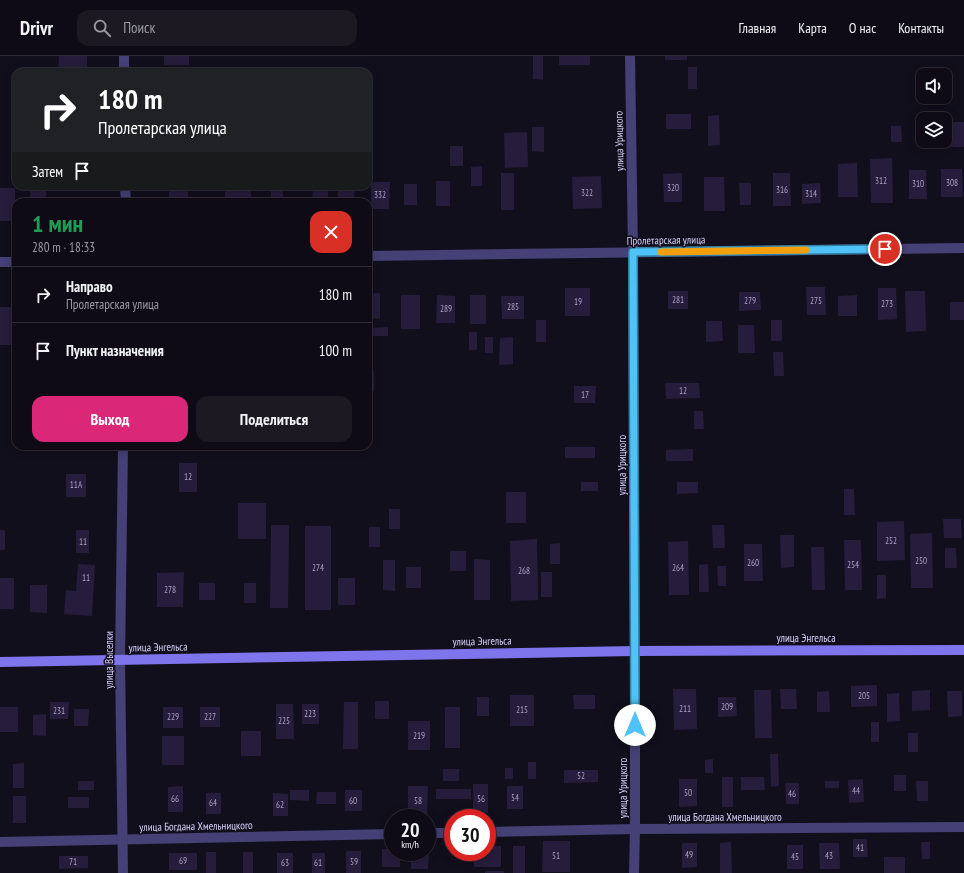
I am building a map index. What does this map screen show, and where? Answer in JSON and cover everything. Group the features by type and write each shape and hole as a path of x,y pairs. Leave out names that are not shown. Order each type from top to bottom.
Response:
{"street":[{"path":"124,56 124,68"},
{"name":"улица Урицкого","path":"630,56 633,252 635,650 634,873"},
{"name":"Пролетарская улица","path":"372,256 964,248"},
{"path":"0,262 12,262"},
{"name":"улица Выселки","path":"123,450 120,660 123,873"},
{"name":"улица Энгельса","path":"0,662 635,650 964,650"},
{"name":"улица Богдана Хмельницкого","path":"496,832 964,827"},
{"name":"улица Богдана Хмельницкого","path":"0,842 384,834"}],"building":[{"path":"59,56 87,56 87,68 58,68"},
{"path":"164,56 189,56 189,65 164,65"},
{"path":"533,56 543,56 543,80 533,79"},
{"path":"559,56 590,56 590,65 559,65"},
{"path":"665,56 687,56 687,60 665,60"},
{"path":"688,67 697,67 697,89 688,89"},
{"path":"666,114 691,114 691,129 666,129"},
{"path":"719,115 720,145 708,146 708,116"},
{"path":"952,122 964,122 964,147 952,147"},
{"path":"891,126 901,126 902,142 891,142"},
{"path":"532,127 544,127 544,152 532,151"},
{"path":"527,132 528,167 505,168 504,133"},
{"path":"450,146 463,146 463,166 450,166"},
{"path":"892,158 893,203 871,203 870,159"},
{"path":"857,163 858,197 838,197 838,164"},
{"path":"482,166 482,186 471,186 471,167"},
{"path":"941,169 962,169 963,197 941,197"},
{"path":"909,170 926,170 927,199 909,199"},
{"path":"501,173 514,173 514,210 501,210"},
{"path":"682,173 682,202 664,202 663,174"},
{"path":"773,173 790,173 791,206 773,206"},
{"path":"601,176 602,208 573,209 572,177"},
{"path":"704,177 724,177 725,211 704,211"},
{"path":"436,181 450,181 450,206 436,206"},
{"path":"372,182 390,182 389,209 372,209"},
{"path":"739,183 751,183 751,205 740,205"},
{"path":"820,183 821,203 802,204 802,184"},
{"path":"404,184 417,184 417,205 404,205"},
{"path":"0,188 12,188 12,190 15,190 15,198 12,198 12,221 0,221"},
{"path":"30,190 46,190 46,198 30,198"},
{"path":"169,190 188,190 188,198 169,198"},
{"path":"225,190 251,190 251,198 225,198"},
{"path":"313,190 328,190 328,198 312,198"},
{"path":"338,190 355,190 354,198 338,198"},
{"path":"271,191 283,191 283,198 271,198"},
{"path":"806,287 825,287 826,315 807,315"},
{"path":"565,288 590,288 590,316 565,316"},
{"path":"878,288 896,288 897,319 878,320"},
{"path":"668,291 688,291 688,309 668,309"},
{"path":"905,291 925,291 926,331 906,332"},
{"path":"739,292 760,292 761,310 739,311"},
{"path":"380,293 380,319 372,318 372,294"},
{"path":"401,295 420,295 420,329 401,329"},
{"path":"437,295 455,296 455,323 436,323"},
{"path":"470,295 486,295 486,324 470,324"},
{"path":"857,295 857,316 838,316 838,296"},
{"path":"501,296 524,296 524,319 502,319"},
{"path":"950,302 964,302 964,320 950,320"},
{"path":"0,307 12,307 12,345 0,345"},
{"path":"536,320 546,320 546,342 536,342"},
{"path":"771,320 782,320 782,341 771,341"},
{"path":"706,321 722,321 723,341 706,342"},
{"path":"738,325 754,325 755,353 738,353"},
{"path":"388,327 388,336 372,336 372,328"},
{"path":"469,332 477,332 477,350 469,350"},
{"path":"485,337 493,337 493,353 485,353"},
{"path":"513,337 513,364 499,365 500,338"},
{"path":"773,352 783,352 784,376 774,376"},
{"path":"372,371 374,371 374,391 372,391"},
{"path":"665,383 699,383 700,398 666,399"},
{"path":"574,386 596,386 595,403 574,403"},
{"path":"694,411 703,411 704,429 694,429"},
{"path":"565,447 595,447 595,458 565,458"},
{"path":"693,449 693,461 666,461 666,450"},
{"path":"179,463 197,463 197,492 179,492"},
{"path":"66,474 86,474 86,497 66,497"},
{"path":"581,482 598,482 598,491 581,491"},
{"path":"677,482 698,482 698,493 677,494"},
{"path":"844,489 854,489 855,515 844,515"},
{"path":"506,492 526,492 526,523 506,523"},
{"path":"238,503 266,503 266,539 238,539"},
{"path":"389,509 400,509 400,529 389,529"},
{"path":"943,519 961,519 962,538 944,538"},
{"path":"904,521 905,560 877,561 877,522"},
{"path":"271,525 289,525 288,608 270,608"},
{"path":"712,525 724,525 725,548 713,548"},
{"path":"305,526 331,526 331,610 305,610"},
{"path":"369,527 380,527 380,547 369,547"},
{"path":"0,530 5,530 5,550 0,550"},
{"path":"76,530 89,530 89,553 76,553"},
{"path":"932,533 933,588 911,588 910,534"},
{"path":"780,535 794,535 794,567 781,568"},
{"path":"537,539 538,600 511,601 510,541"},
{"path":"844,540 861,540 862,590 845,590"},
{"path":"688,541 689,595 669,595 668,542"},
{"path":"560,543 560,564 550,564 550,544"},
{"path":"744,544 762,544 763,581 744,581"},
{"path":"811,547 824,547 825,590 812,590"},
{"path":"945,548 956,548 957,568 945,568"},
{"path":"450,551 466,551 466,571 450,571"},
{"path":"474,559 490,560 490,600 474,600"},
{"path":"383,560 395,560 395,591 383,590"},
{"path":"78,564 95,565 92,616 64,614 66,590 76,591"},
{"path":"708,564 709,592 699,592 699,565"},
{"path":"717,566 726,566 726,586 718,586"},
{"path":"406,567 421,567 421,588 406,588"},
{"path":"184,572 183,607 157,607 157,573"},
{"path":"541,572 552,572 552,597 541,597"},
{"path":"877,575 886,575 886,598 877,599"},
{"path":"0,578 14,578 14,609 0,609"},
{"path":"338,578 355,578 355,605 338,605"},
{"path":"199,583 215,583 215,600 199,600"},
{"path":"244,583 256,583 256,603 244,603"},
{"path":"30,585 47,585 47,613 30,612"},
{"path":"877,685 877,706 851,707 851,686"},
{"path":"673,689 696,689 697,729 674,730"},
{"path":"780,689 796,689 797,709 781,709"},
{"path":"754,690 771,690 772,738 755,738"},
{"path":"930,690 930,710 912,711 912,691"},
{"path":"829,691 830,712 817,712 817,692"},
{"path":"947,691 962,691 962,716 948,717"},
{"path":"899,693 900,721 887,722 887,694"},
{"path":"510,695 534,695 534,726 510,726"},
{"path":"573,695 595,695 595,709 574,709"},
{"path":"477,697 489,697 489,716 477,716"},
{"path":"718,697 736,697 737,716 718,717"},
{"path":"375,701 389,701 389,719 375,719"},
{"path":"50,702 69,702 68,719 50,719"},
{"path":"344,702 358,702 358,749 343,749"},
{"path":"276,704 293,704 294,739 276,739"},
{"path":"302,704 319,704 319,724 302,724"},
{"path":"0,707 18,707 18,732 0,732"},
{"path":"163,707 183,707 183,728 163,728"},
{"path":"200,707 220,707 220,727 200,727"},
{"path":"445,707 460,707 460,748 445,748"},
{"path":"74,709 89,709 88,726 74,726"},
{"path":"46,714 46,736 33,735 33,715"},
{"path":"408,721 430,721 430,750 408,750"},
{"path":"871,722 879,722 879,742 871,742"},
{"path":"241,731 261,731 261,756 241,756"},
{"path":"908,733 918,733 918,752 908,752"},
{"path":"162,736 184,736 184,765 162,765"},
{"path":"770,754 778,754 779,786 771,787"},
{"path":"713,759 713,773 705,773 705,760"},
{"path":"528,762 536,762 536,779 528,779"},
{"path":"24,763 24,788 13,788 13,764"},
{"path":"505,768 513,768 513,779 505,779"},
{"path":"443,769 459,769 459,781 443,781"},
{"path":"564,770 598,770 598,782 564,783"},
{"path":"894,775 906,775 906,791 894,791"},
{"path":"722,777 733,777 733,807 722,807"},
{"path":"741,777 764,777 765,790 741,790"},
{"path":"679,779 697,779 697,806 679,807"},
{"path":"863,779 864,802 849,803 848,780"},
{"path":"78,781 94,781 94,790 78,790"},
{"path":"825,781 839,781 839,788 825,788"},
{"path":"916,781 928,781 928,801 917,801"},
{"path":"785,783 799,783 799,804 786,804"},
{"path":"473,784 488,784 488,809 473,809"},
{"path":"183,786 183,812 168,812 168,787"},
{"path":"408,786 428,786 427,809 408,809"},
{"path":"507,786 523,786 523,809 507,809"},
{"path":"436,789 471,789 471,799 436,799"},
{"path":"290,790 309,790 309,801 290,800"},
{"path":"345,790 362,790 362,811 345,811"},
{"path":"317,792 336,792 336,804 316,804"},
{"path":"206,793 221,793 221,814 206,814"},
{"path":"273,793 288,794 288,816 273,816"},
{"path":"13,796 26,796 26,823 13,823"},
{"path":"68,797 89,797 89,808 68,808"},
{"path":"853,839 867,839 868,857 853,857"},
{"path":"543,841 570,841 570,872 542,872"},
{"path":"731,842 732,873 720,873 720,843"},
{"path":"921,842 930,842 930,859 922,859"},
{"path":"682,843 697,843 697,867 682,868"},
{"path":"819,843 839,843 840,869 820,869"},
{"path":"787,845 803,845 803,869 787,869"},
{"path":"496,846 501,846 501,867 474,867 474,861 496,861"},
{"path":"513,846 525,846 525,873 513,873"},
{"path":"382,849 384,849 384,861 400,861 400,867 382,867"},
{"path":"346,851 361,851 361,873 346,873"},
{"path":"206,852 216,852 216,873 206,873"},
{"path":"243,852 253,852 253,873 243,873"},
{"path":"169,853 197,853 197,870 169,870"},
{"path":"277,853 293,853 293,873 277,873"},
{"path":"312,853 325,853 325,873 312,873"},
{"path":"59,856 88,856 88,868 59,869"},
{"path":"884,857 905,857 905,873 884,873"},
{"path":"411,861 428,861 428,869 411,869"},
{"path":"485,871 504,871 504,873 485,873"}],"slow traffic":[{"path":"661,252 806,250"}],"route":[{"path":"635,725 633,252 885,249"}]}
